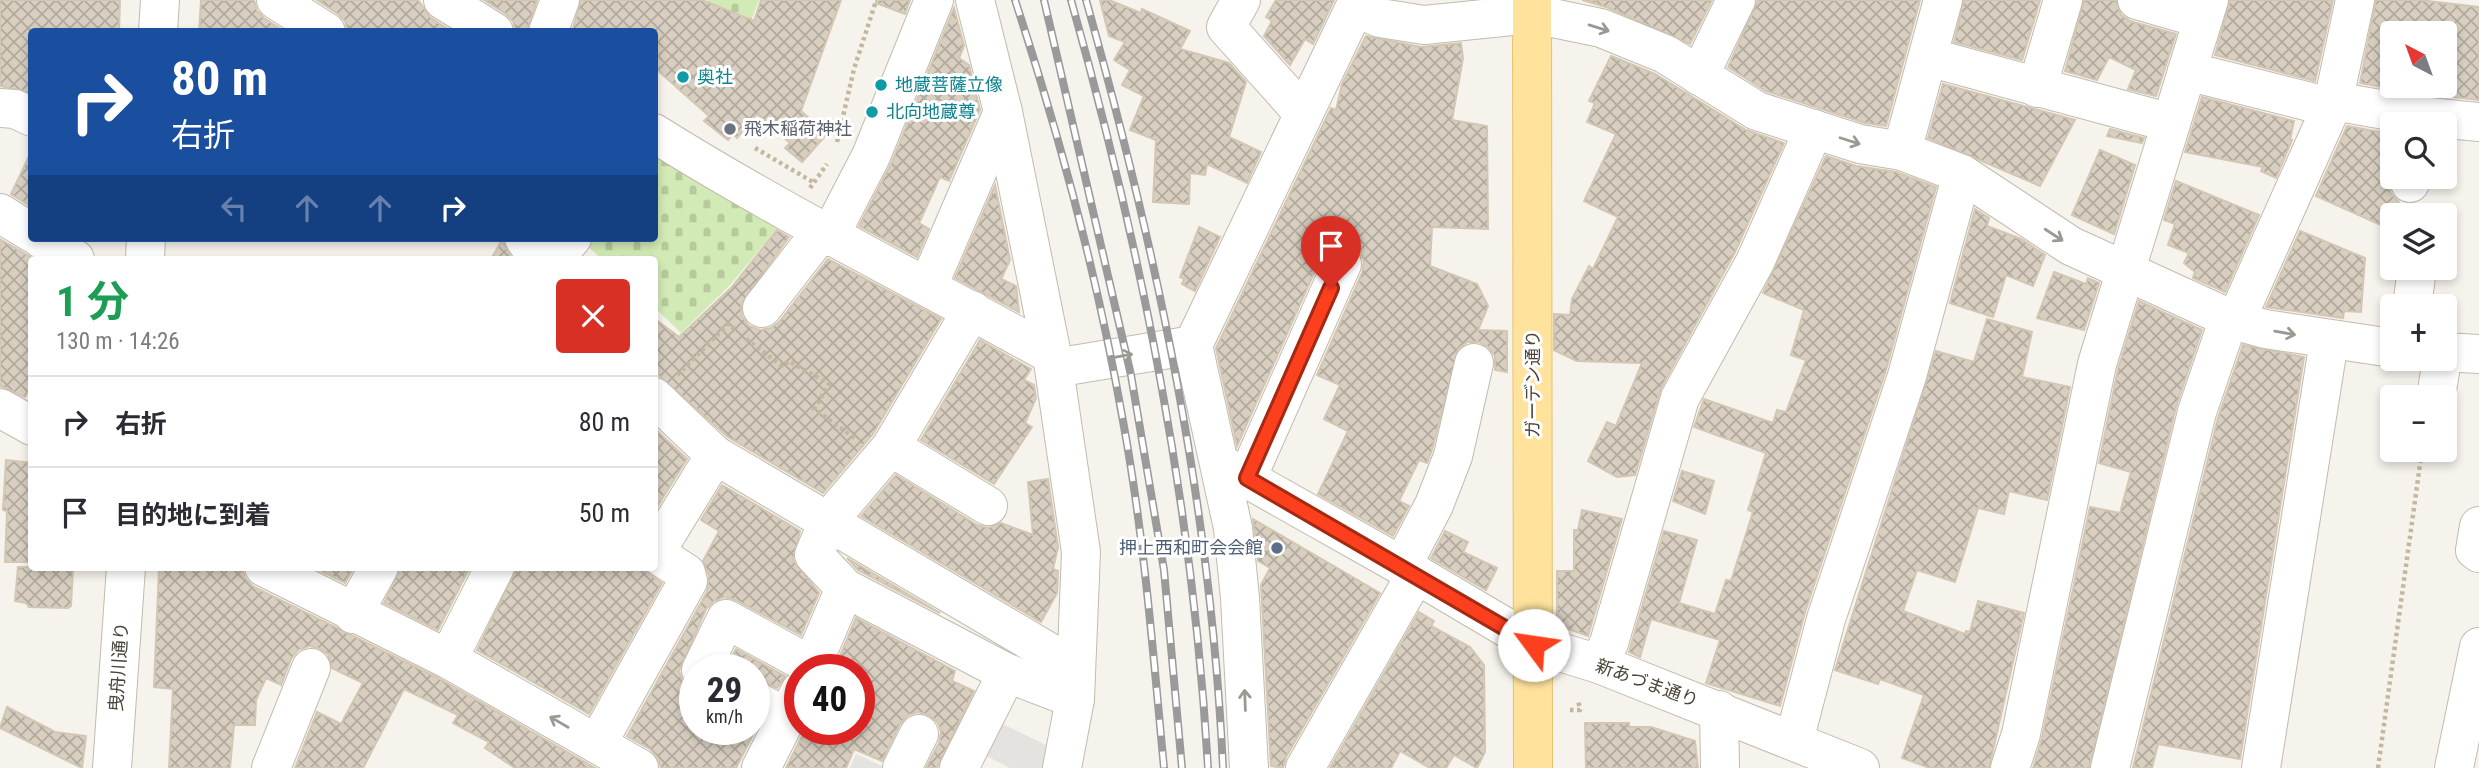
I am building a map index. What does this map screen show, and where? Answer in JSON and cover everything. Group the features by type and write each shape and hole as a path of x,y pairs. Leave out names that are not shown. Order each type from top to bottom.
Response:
{"main road":[{"name":"ガーデン通り","path":"1532,7 1534,768"}],"street":[{"path":"158,28 160,0"},
{"path":"276,0 320,28"},
{"path":"443,0 488,28"},
{"path":"550,28 560,0"},
{"path":"762,307 814,228 871,156 934,0"},
{"path":"975,0 1003,112 1054,362 1081,552 1075,684 1062,768"},
{"path":"1241,0 1226,27 1303,113"},
{"path":"1699,76 1736,0"},
{"path":"1902,151 1943,0"},
{"path":"2038,88 2063,0"},
{"path":"2010,768 2021,733 2097,364 2206,10 2137,0"},
{"path":"2110,768 2197,412 2226,327 2241,309 2333,103 2355,0"},
{"path":"1249,768 1234,471 1193,345 1353,3 1380,18 1424,25 1532,7 1641,42 1757,111 1860,144 1902,151 1962,174 2071,246 2233,320 2329,341 2380,347"},
{"path":"1928,57 2171,123"},
{"path":"2187,71 2318,104 2333,103 2380,112"},
{"path":"0,108 15,109 28,115"},
{"path":"928,286 1003,112"},
{"path":"2457,121 2479,122"},
{"path":"1599,664 1609,643 1681,398 1755,262 1814,129"},
{"path":"658,137 814,228 972,310 1054,362 1193,345"},
{"path":"1794,741 1826,619 1907,376 1962,174"},
{"path":"0,214 28,231"},
{"path":"47,242 70,256"},
{"path":"557,256 569,242"},
{"path":"1234,471 1342,264"},
{"path":"972,310 886,452 828,521 814,555 845,588 1007,673 1075,684"},
{"path":"2261,768 2329,341"},
{"path":"2457,353 2479,354"},
{"path":"1305,768 1409,570 1453,456 1474,363"},
{"path":"658,401 715,455 828,521 1075,684"},
{"path":"0,408 28,424"},
{"path":"886,452 988,506"},
{"path":"658,548 715,455"},
{"name":"新あづま通り","path":"1234,471 1409,570 1534,645 1599,664 1860,768"},
{"path":"2479,526 2475,550 2479,553"},
{"path":"597,744 688,581 686,573 658,555"},
{"name":"曳舟川通り","path":"112,768 126,571"},
{"path":"281,571 318,580 354,614 448,659 639,768"},
{"path":"354,614 377,571"},
{"path":"448,659 493,571"},
{"path":"811,654 845,588"},
{"path":"709,654 726,618 760,654"},
{"path":"2454,768 2479,647"},
{"path":"770,665 784,679"},
{"path":"271,768 311,668"},
{"path":"959,768 1007,673"},
{"path":"1719,710 1720,768"},
{"path":"761,768 784,711"},
{"path":"902,768 919,734"}],"path":[{"path":"837,142 854,69 876,1"},
{"path":"755,148 813,182 818,181 828,162"},
{"path":"813,182 814,228"},
{"path":"658,395 728,324 782,366 789,361 829,384 814,409 886,452"},
{"path":"2378,768 2420,462"},
{"path":"1570,710 1580,710 1578,700"}],"green space":[{"path":"707,0 759,0 735,63 695,32"},
{"path":"658,153 784,220 730,285 681,333 658,311 658,256 598,256 582,242 658,242"}],"shaded area":[{"path":"994,720 1048,746 1042,768 1010,768 977,751"},
{"path":"856,754 886,768 850,768"}],"building":[{"path":"0,0 120,0 119,28 28,28 28,92 0,86"},
{"path":"201,0 254,0 257,11 279,28 199,28"},
{"path":"317,0 418,0 431,18 446,28 347,28 345,21"},
{"path":"484,0 537,0 528,28 515,28 513,21"},
{"path":"581,0 702,0 754,21 761,0 841,0 801,111 827,134 802,162 785,148 790,143 757,114 737,138 733,134 728,140 704,121 709,116 658,71 658,28 573,28"},
{"path":"876,0 910,0 905,14 876,3"},
{"path":"1100,0 1109,0 1141,13 1142,9 1190,31 1180,49 1229,63 1246,82 1229,137 1261,152 1247,183 1207,164 1205,175 1190,173 1189,204 1153,202 1156,140 1130,130 1144,96 1122,85 1130,70 1114,60 1125,42 1109,36"},
{"path":"1276,0 1334,0 1313,44 1305,39 1290,65 1264,36 1272,21 1266,17"},
{"path":"1582,0 1712,0 1690,44 1609,8"},
{"path":"1758,0 1920,0 1886,126 1865,123 1766,91 1728,67"},
{"path":"1964,0 2040,0 2022,60 1954,42"},
{"path":"2084,0 2116,0 2121,15 2130,21 2176,34 2156,96 2128,89 2136,70 2109,57 2097,80 2065,71"},
{"path":"2230,0 2333,0 2315,81 2215,55"},
{"path":"2376,0 2419,0 2479,7 2479,100 2457,97 2457,21 2380,21 2380,87 2360,83"},
{"path":"954,8 964,46 959,58 969,65 980,110 949,181 940,177 919,223 929,229 917,257 859,226 891,164"},
{"path":"1366,36 1421,47 1461,43 1463,58 1452,120 1487,126 1488,229 1432,227 1430,266 1477,284 1488,306 1478,330 1507,331 1507,372 1495,370 1495,356 1488,347 1479,342 1467,342 1458,349 1432,450 1427,463 1419,460 1399,501 1409,506 1393,536 1318,494 1348,431 1324,419 1340,385 1317,375 1362,273 1364,261 1359,251 1350,244 1339,242 1329,247 1322,255 1237,446 1216,348 1331,108 1336,110 1342,84"},
{"path":"1611,56 1655,74 1746,130 1784,143 1735,252 1661,388 1635,475 1617,477 1588,461 1607,422 1616,426 1642,363 1577,361 1554,350 1554,314 1570,315 1572,299 1589,266 1593,269 1618,217 1584,201 1616,134 1587,122 1595,103 1589,101"},
{"path":"1943,84 2075,120 2040,186 1928,138"},
{"path":"2202,97 2294,121 2292,140 2276,178 2261,171 2263,167 2185,152"},
{"path":"2347,126 2380,132 2380,189 2390,189 2399,202 2380,203 2380,225 2316,196"},
{"path":"2110,129 2144,138 2142,143 2107,136"},
{"path":"2100,150 2135,165 2114,234 2072,215"},
{"path":"1826,156 1856,166 1896,172 1936,187 1886,370 1805,612 1780,706 1706,683 1720,640 1651,619 1640,657 1629,652 1664,531 1697,540 1679,603 1715,614 1726,580 1731,581 1753,512 1748,510 1766,453 1694,427 1704,399 1773,423 1777,410 1786,412 1806,360 1791,355 1804,310 1763,293"},
{"path":"28,158 28,205 11,194"},
{"path":"2176,181 2259,215 2225,292 2193,278 2195,272 2184,263 2189,253 2168,245 2175,224 2164,220"},
{"path":"995,185 1010,260 1001,279 1016,286 1019,312 955,278"},
{"path":"1975,209 1989,218 1987,226 2021,239 2045,255 2033,286 2006,275 1993,317 1950,303"},
{"path":"1199,227 1220,237 1195,291 1182,284 1184,279 1180,277"},
{"path":"777,230 789,237 741,304 742,316 749,326 760,330 771,328 779,322 828,259 941,319 873,434 823,493 728,437 658,375 658,321 679,337 731,288"},
{"path":"2300,231 2365,258 2361,312 2344,311 2343,318 2266,307"},
{"path":"0,239 29,256 28,392 25,397 0,386"},
{"path":"503,242 510,256 493,256"},
{"path":"2054,272 2086,284 2088,278 2099,283 2084,330 2037,318"},
{"path":"2139,301 2202,330 2176,407 2089,768 2033,768 2042,738 2090,507 2120,513 2131,472 2099,463 2118,369"},
{"path":"1987,319 2032,332 2022,377 2070,387 2047,500 2009,491 2004,514 1978,508 1955,582 1917,570 1903,611 1965,634 1966,631 1970,632 1978,601 2024,613 1989,768 1930,768 1902,758 1924,695 1880,679 1878,684 1835,670 1936,351 1974,362"},
{"path":"980,340 1031,369 1024,380 1034,385 1036,398 1025,423 1032,427 994,484 921,440"},
{"path":"2243,345 2304,357 2240,759 2158,744 2152,768 2133,768 2218,418"},
{"path":"658,432 687,459 658,506"},
{"path":"6,460 28,463 28,562 5,562 7,511 3,510"},
{"path":"1682,471 1714,481 1705,514 1673,501"},
{"path":"896,475 977,525 988,528 1001,523 1033,535 1028,482 1048,479 1058,547 1053,569 1058,571 1057,593 1041,622 861,516"},
{"path":"722,485 800,531 793,560 819,593 801,635 736,600 724,597 714,601 706,609 686,654 679,654 679,745 748,745 736,768 661,768 658,758 650,749 627,736 707,592 709,576 703,561 719,531 701,520"},
{"path":"1582,510 1622,519 1588,636 1557,625 1557,571 1574,571 1574,530 1578,530"},
{"path":"1253,519 1380,593 1286,757 1283,768 1271,766 1261,585 1270,568 1258,561"},
{"path":"1445,531 1468,542 1463,552 1497,568 1486,590 1431,558"},
{"path":"847,558 940,613 858,570"},
{"path":"18,567 28,567 28,571 73,571 71,606 68,608 29,607 26,603 15,601"},
{"path":"159,571 243,571 245,578 254,587 438,678 595,768 515,768 485,748 489,742 453,723 458,715 404,689 363,768 295,768 317,712 341,724 363,683 332,668 328,654 309,646 298,650 291,659 281,685 266,678 256,700 255,725 234,725 230,768 169,768 173,689 154,687"},
{"path":"321,571 352,571 345,583"},
{"path":"399,571 468,571 438,630 384,603"},
{"path":"515,571 645,571 662,583 589,714 477,650"},
{"path":"1419,612 1434,621 1431,626 1470,647 1484,665 1485,752 1477,768 1454,755 1446,768 1430,768 1400,751 1391,768 1330,768"},
{"path":"856,618 955,671 952,681 974,691 937,768 926,768 939,743 941,732 938,723 929,715 918,712 908,715 900,724 882,761 854,749 846,768 786,768 798,745 875,745 875,654 841,654"},
{"path":"770,668 784,675 777,688 770,685"},
{"path":"7,707 55,732 86,736 82,768 0,728"},
{"path":"1585,723 1629,723 1629,727 1651,727 1695,741 1698,768 1586,768"}],"railway":[{"path":"1015,0 1076,209 1113,368 1142,550 1164,768"},
{"path":"1044,0 1131,375 1164,570 1182,768"},
{"path":"1071,0 1120,190 1161,381 1190,573 1208,768"},
{"path":"1086,0 1136,189 1177,380 1207,573 1223,768"}],"place":[{"name":"奥社","path":"683,77"},
{"name":"地蔵菩薩立像","path":"881,85"},
{"name":"北向地蔵尊","path":"872,112"},
{"name":"飛木稲荷神社","path":"730,129"},
{"name":"押上西和町会会館","path":"1277,548"}],"route":[{"path":"1331,288 1247,478 1534,645"}]}
